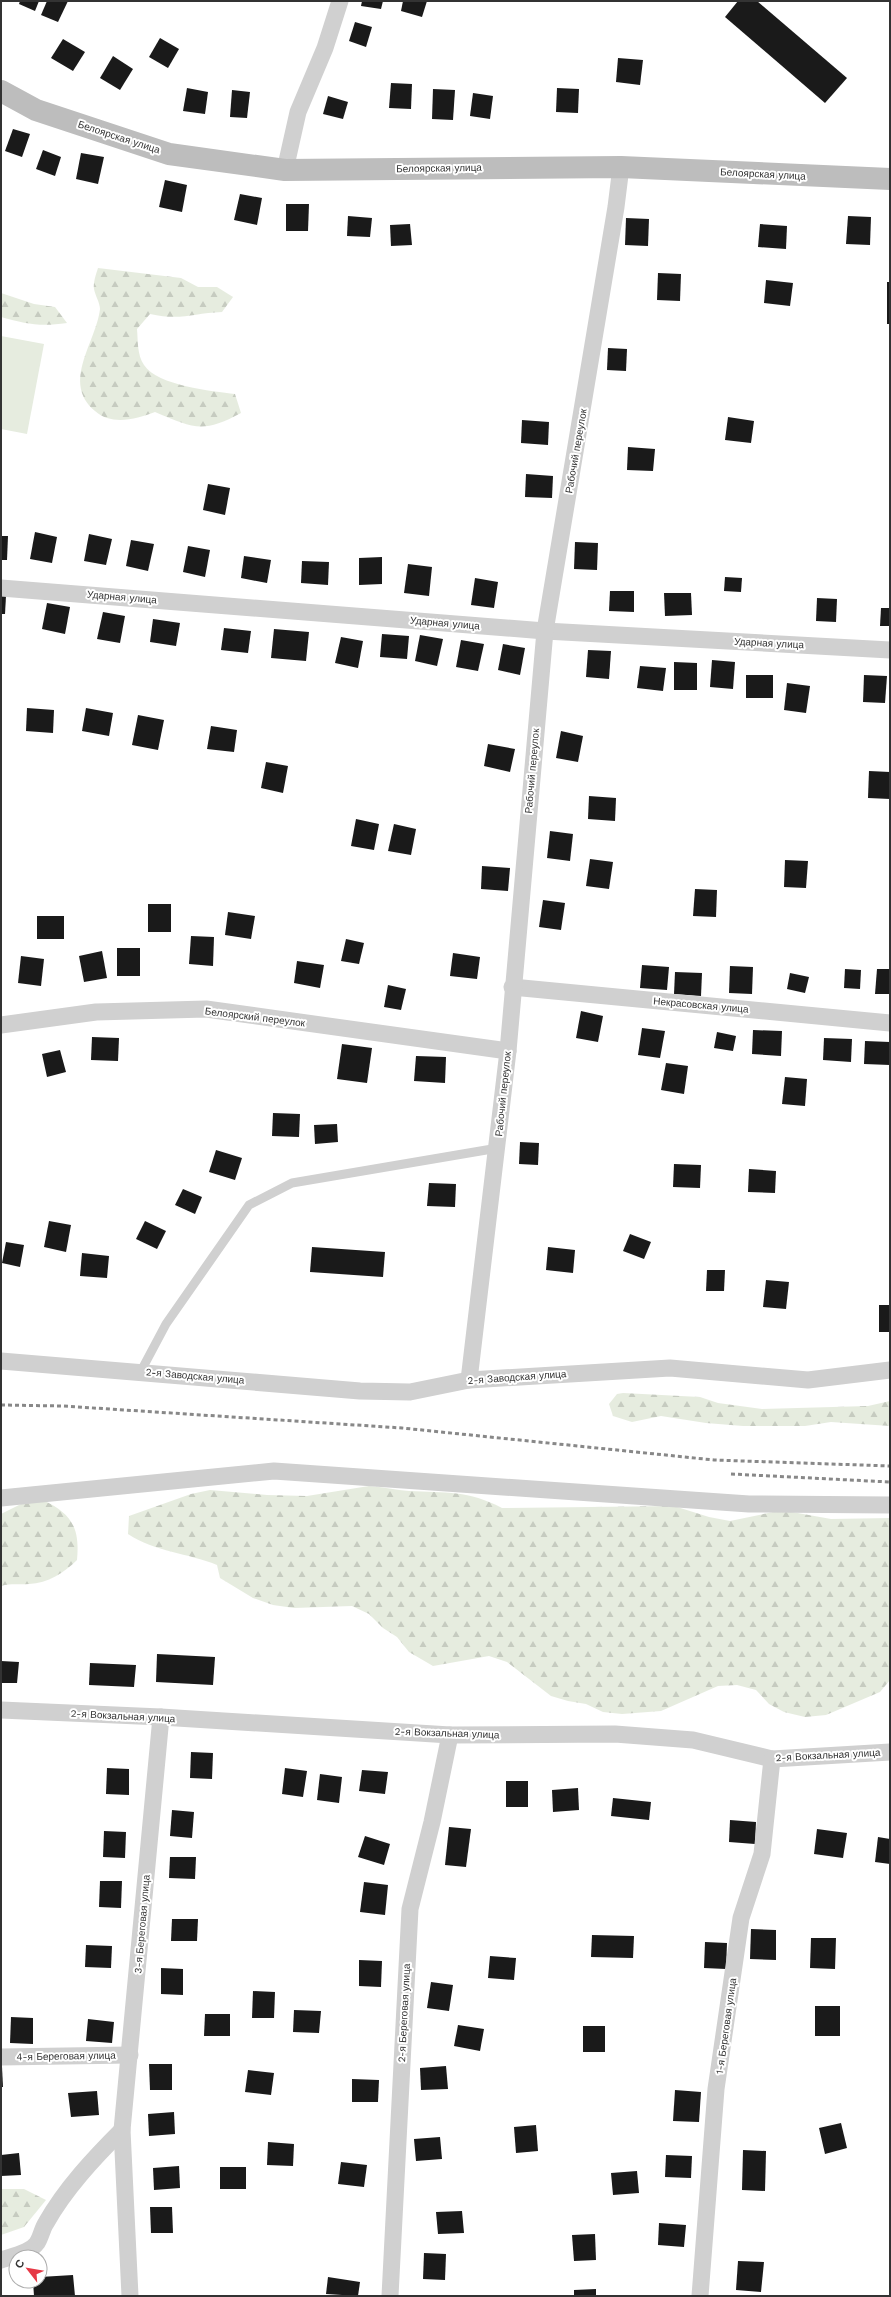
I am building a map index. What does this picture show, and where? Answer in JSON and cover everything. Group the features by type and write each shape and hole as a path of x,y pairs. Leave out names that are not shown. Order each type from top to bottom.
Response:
{"street":[{"path":"285,170 298,112 326,48 340,1"},
{"name":"Белоярская улица","path":"1,91 36,110 169,154 285,170 621,166 890,179"},
{"name":"Рабочий переулок","path":"469,1380 498,1148 508,1051 512,987 545,631 616,207 621,166"},
{"name":"Ударная улица","path":"1,588 545,631 890,650"},
{"name":"Некрасовская улица","path":"512,987 890,1023"},
{"name":"Белоярский переулок","path":"1,1025 96,1012 206,1010 508,1051"},
{"name":"2-я Заводская улица","path":"1,1361 141,1371 360,1391 410,1392 469,1380 670,1368 808,1380 890,1370"},
{"path":"1,1498 274,1471 749,1504 890,1505"},
{"name":"2-я Вокзальная улица","path":"1,1710 161,1717 450,1735 615,1734 693,1740 772,1759 890,1752"},
{"name":"3-я Береговая улица","path":"130,2296 122,2130 161,1717"},
{"name":"2-я Береговая улица","path":"390,2296 410,1909 432,1822 450,1735"},
{"name":"1-я Береговая улица","path":"700,2296 716,2089 741,1918 762,1854 772,1759"},
{"name":"4-я Береговая улица","path":"1,2056 130,2055"},
{"path":"1,2260 21,2253 36,2244 46,2223 69,2191 100,2152 122,2130"}],"lane":[{"path":"141,1371 166,1324 249,1205 292,1183 498,1148"}],"green space":[{"path":"98,268 181,278 198,287 217,287 233,297 222,312 179,317 150,314 137,329 139,352 144,365 151,372 173,383 235,394 241,413 217,424 198,426 179,422 155,412 132,419 116,420 102,416 95,411 85,400 81,388 81,375 83,362 100,309 94,287"},
{"path":"1,293 34,304 55,307 67,323 49,325 33,324 1,317"},
{"path":"1,336 44,344 27,434 1,429"},
{"path":"623,1393 700,1397 718,1403 762,1409 868,1406 890,1401 890,1426 831,1422 805,1426 743,1426 706,1423 661,1416 632,1422 613,1416 609,1404 617,1394"},
{"path":"369,1486 409,1491 467,1495 490,1502 502,1508 674,1506 709,1517 730,1521 773,1512 792,1512 831,1519 890,1518 890,1680 880,1692 826,1715 805,1717 784,1712 769,1704 756,1690 737,1685 718,1686 661,1711 622,1714 603,1712 586,1704 551,1696 507,1662 489,1656 433,1666 409,1652 397,1637 383,1628 369,1614 352,1606 294,1608 273,1605 253,1598 220,1578 217,1565 160,1549 128,1534 129,1516 191,1494 210,1490 267,1495 307,1496"},
{"path":"43,1500 61,1511 72,1523 77,1539 77,1560 61,1573 43,1582 1,1586 1,1514 23,1503"},
{"path":"1,2189 24,2189 46,2200 24,2227 1,2235"}],"building":[{"path":"20,1 39,1 35,11 19,4"},
{"path":"47,1 68,1 58,22 41,15"},
{"path":"362,1 383,1 381,9 361,6"},
{"path":"403,1 427,1 422,17 401,11"},
{"path":"738,1 757,1 847,78 825,103 725,17"},
{"path":"355,22 372,27 366,47 349,41"},
{"path":"160,38 179,49 168,68 149,57"},
{"path":"63,39 85,52 73,71 51,58"},
{"path":"113,56 133,69 120,90 100,78"},
{"path":"618,58 643,60 640,85 616,82"},
{"path":"391,83 412,84 411,109 389,108"},
{"path":"187,88 208,92 205,114 183,111"},
{"path":"557,88 579,89 578,113 556,112"},
{"path":"433,89 455,90 453,120 432,119"},
{"path":"232,90 250,92 247,118 230,117"},
{"path":"473,93 493,96 490,119 470,116"},
{"path":"328,96 348,102 343,119 323,114"},
{"path":"13,129 30,134 22,157 5,151"},
{"path":"43,150 61,157 55,176 36,169"},
{"path":"81,153 104,157 98,184 76,179"},
{"path":"165,180 187,185 182,212 159,207"},
{"path":"240,194 262,198 257,225 234,220"},
{"path":"286,204 309,204 308,231 286,231"},
{"path":"348,216 372,218 370,237 347,236"},
{"path":"848,216 871,217 870,245 846,244"},
{"path":"626,218 649,219 648,246 625,245"},
{"path":"410,224 412,245 391,246 390,225"},
{"path":"760,224 787,226 786,249 758,247"},
{"path":"658,273 681,274 680,301 657,300"},
{"path":"766,280 793,283 790,306 764,303"},
{"path":"887,282 890,282 890,324 887,324"},
{"path":"608,348 627,349 626,371 607,370"},
{"path":"728,417 754,421 751,443 725,440"},
{"path":"522,420 549,422 548,445 521,443"},
{"path":"628,447 655,449 653,471 627,470"},
{"path":"526,474 553,476 552,498 525,497"},
{"path":"208,484 230,488 225,515 203,510"},
{"path":"35,532 57,537 52,563 30,559"},
{"path":"89,534 112,539 106,565 84,561"},
{"path":"1,536 8,536 7,560 1,560"},
{"path":"131,540 154,544 148,571 126,566"},
{"path":"575,542 598,543 597,570 574,569"},
{"path":"188,546 210,550 205,577 183,572"},
{"path":"244,556 271,560 267,583 241,578"},
{"path":"382,557 382,584 359,585 359,558"},
{"path":"302,561 329,562 328,585 301,583"},
{"path":"408,564 432,567 429,596 404,593"},
{"path":"725,577 742,578 741,592 724,591"},
{"path":"475,578 498,582 494,608 471,605"},
{"path":"610,591 634,591 634,612 609,611"},
{"path":"664,593 691,593 692,615 665,616"},
{"path":"1,596 6,596 5,614 1,614"},
{"path":"817,598 837,599 836,622 816,621"},
{"path":"47,603 70,607 65,634 42,629"},
{"path":"881,608 890,608 890,626 880,626"},
{"path":"103,612 125,616 120,643 97,639"},
{"path":"153,619 180,623 176,646 150,642"},
{"path":"224,628 251,631 248,653 221,650"},
{"path":"274,629 309,632 306,661 271,658"},
{"path":"382,634 409,636 407,659 380,657"},
{"path":"420,635 443,639 437,666 415,661"},
{"path":"341,637 363,641 358,668 335,663"},
{"path":"461,640 484,644 478,671 456,667"},
{"path":"503,644 525,648 520,675 498,670"},
{"path":"588,650 611,651 609,679 586,677"},
{"path":"712,660 735,662 733,689 710,687"},
{"path":"674,662 697,663 697,690 674,690"},
{"path":"640,666 666,668 663,691 637,688"},
{"path":"746,675 773,675 773,698 746,698"},
{"path":"864,675 887,676 885,703 863,702"},
{"path":"787,683 810,686 806,713 784,710"},
{"path":"27,708 54,710 53,733 26,731"},
{"path":"86,708 113,713 109,736 82,731"},
{"path":"138,715 164,720 158,750 132,745"},
{"path":"211,726 237,730 234,752 207,749"},
{"path":"561,731 583,736 578,762 556,758"},
{"path":"488,744 515,749 510,772 484,766"},
{"path":"266,762 288,766 283,793 261,788"},
{"path":"869,771 890,772 890,799 868,798"},
{"path":"589,796 616,798 615,821 588,819"},
{"path":"356,819 379,824 374,850 351,846"},
{"path":"394,824 416,829 411,855 388,851"},
{"path":"550,831 573,834 570,861 547,858"},
{"path":"590,859 613,862 609,889 586,886"},
{"path":"785,860 808,861 806,888 784,887"},
{"path":"482,866 510,868 508,891 481,889"},
{"path":"695,889 717,890 716,917 693,916"},
{"path":"543,900 565,903 561,930 539,927"},
{"path":"148,904 171,904 171,932 148,932"},
{"path":"228,912 255,916 251,939 225,935"},
{"path":"37,916 64,916 64,939 37,939"},
{"path":"191,936 214,937 213,966 189,964"},
{"path":"346,939 364,943 359,964 341,961"},
{"path":"117,948 140,948 140,976 117,976"},
{"path":"102,951 107,978 84,982 79,956"},
{"path":"453,953 480,957 477,979 450,976"},
{"path":"21,956 44,959 41,986 18,983"},
{"path":"297,961 324,965 320,988 294,983"},
{"path":"642,965 669,967 667,990 640,988"},
{"path":"730,966 753,967 752,994 729,993"},
{"path":"845,969 861,970 860,989 844,988"},
{"path":"877,969 890,969 890,994 875,994"},
{"path":"675,972 702,973 701,996 674,994"},
{"path":"790,973 809,977 805,993 787,989"},
{"path":"388,985 406,989 401,1010 384,1007"},
{"path":"581,1011 603,1016 598,1042 576,1038"},
{"path":"642,1028 665,1031 660,1058 638,1055"},
{"path":"753,1030 782,1031 781,1056 752,1054"},
{"path":"717,1032 736,1036 733,1051 714,1048"},
{"path":"92,1037 119,1038 118,1061 91,1060"},
{"path":"824,1038 852,1039 851,1062 823,1060"},
{"path":"865,1041 890,1042 890,1065 864,1064"},
{"path":"342,1044 372,1048 367,1083 337,1079"},
{"path":"60,1050 66,1072 47,1077 42,1054"},
{"path":"416,1056 446,1057 445,1083 414,1081"},
{"path":"666,1063 688,1066 684,1094 661,1090"},
{"path":"785,1077 807,1079 805,1106 782,1104"},
{"path":"273,1113 300,1114 299,1137 272,1136"},
{"path":"337,1124 338,1142 315,1144 314,1125"},
{"path":"520,1142 539,1143 538,1165 519,1164"},
{"path":"216,1150 242,1158 235,1180 209,1172"},
{"path":"674,1164 701,1165 700,1188 673,1187"},
{"path":"749,1169 776,1171 775,1193 748,1192"},
{"path":"429,1183 456,1184 455,1207 427,1206"},
{"path":"183,1189 202,1197 195,1214 175,1205"},
{"path":"49,1221 71,1225 66,1252 44,1247"},
{"path":"145,1221 166,1231 157,1249 136,1239"},
{"path":"630,1234 651,1242 644,1259 623,1251"},
{"path":"6,1242 24,1245 20,1267 2,1263"},
{"path":"312,1247 385,1252 383,1277 310,1272"},
{"path":"548,1247 575,1250 573,1273 546,1270"},
{"path":"82,1253 109,1256 107,1278 80,1276"},
{"path":"707,1270 725,1270 724,1291 706,1291"},
{"path":"766,1280 789,1282 786,1309 763,1307"},
{"path":"879,1305 890,1305 890,1332 879,1332"},
{"path":"157,1654 215,1657 213,1685 156,1682"},
{"path":"1,1661 19,1662 17,1683 1,1683"},
{"path":"90,1663 136,1665 134,1687 89,1685"},
{"path":"191,1752 213,1753 212,1779 190,1778"},
{"path":"107,1768 129,1769 129,1795 106,1794"},
{"path":"285,1768 307,1771 303,1797 282,1794"},
{"path":"362,1770 388,1772 385,1794 359,1791"},
{"path":"320,1774 342,1777 339,1803 317,1800"},
{"path":"506,1781 528,1781 528,1807 506,1807"},
{"path":"578,1788 579,1810 553,1812 552,1790"},
{"path":"613,1798 651,1802 649,1820 611,1816"},
{"path":"172,1810 194,1812 192,1838 170,1836"},
{"path":"730,1820 756,1822 755,1844 729,1842"},
{"path":"449,1827 471,1829 466,1867 445,1865"},
{"path":"817,1829 847,1833 843,1858 814,1854"},
{"path":"104,1831 126,1832 125,1858 103,1857"},
{"path":"365,1836 390,1844 384,1865 358,1857"},
{"path":"878,1837 890,1839 890,1864 875,1862"},
{"path":"170,1857 196,1857 195,1879 169,1878"},
{"path":"100,1881 122,1881 121,1908 99,1907"},
{"path":"364,1882 388,1885 385,1915 360,1912"},
{"path":"172,1919 198,1919 197,1941 171,1941"},
{"path":"751,1929 776,1930 776,1960 750,1959"},
{"path":"592,1935 634,1936 633,1958 591,1957"},
{"path":"811,1938 836,1938 835,1969 810,1968"},
{"path":"705,1942 727,1943 726,1969 704,1968"},
{"path":"86,1945 112,1946 111,1968 85,1967"},
{"path":"490,1956 516,1958 514,1980 488,1978"},
{"path":"359,1960 382,1961 381,1987 359,1986"},
{"path":"161,1968 183,1969 183,1995 161,1994"},
{"path":"431,1982 453,1985 449,2011 427,2008"},
{"path":"253,1991 275,1992 274,2018 252,2018"},
{"path":"815,2006 840,2006 840,2036 815,2036"},
{"path":"294,2010 321,2011 319,2033 293,2032"},
{"path":"205,2014 230,2014 230,2036 204,2036"},
{"path":"11,2017 33,2018 33,2044 10,2043"},
{"path":"88,2019 114,2022 112,2043 86,2041"},
{"path":"458,2025 484,2029 480,2051 454,2046"},
{"path":"583,2026 605,2026 605,2052 583,2052"},
{"path":"149,2064 172,2064 172,2090 150,2090"},
{"path":"446,2066 448,2089 421,2090 420,2068"},
{"path":"2,2067 3,2087 1,2087"},
{"path":"248,2070 274,2073 271,2095 245,2092"},
{"path":"352,2079 379,2080 378,2102 352,2102"},
{"path":"675,2090 701,2092 699,2122 673,2121"},
{"path":"97,2091 99,2115 71,2117 68,2093"},
{"path":"174,2112 175,2134 149,2136 148,2114"},
{"path":"841,2123 847,2148 825,2154 819,2128"},
{"path":"536,2125 538,2151 516,2153 514,2127"},
{"path":"440,2137 442,2159 416,2161 414,2139"},
{"path":"268,2142 294,2144 293,2166 267,2165"},
{"path":"743,2150 766,2151 765,2191 742,2190"},
{"path":"19,2153 21,2175 1,2176 1,2155"},
{"path":"666,2155 692,2156 691,2178 665,2177"},
{"path":"341,2162 367,2165 364,2187 338,2184"},
{"path":"179,2166 180,2188 154,2190 153,2168"},
{"path":"220,2167 246,2167 246,2189 220,2189"},
{"path":"637,2171 639,2193 613,2195 611,2173"},
{"path":"150,2207 172,2207 173,2233 151,2233"},
{"path":"462,2211 464,2233 438,2234 436,2212"},
{"path":"659,2223 686,2225 684,2247 658,2245"},
{"path":"595,2234 596,2260 574,2261 572,2235"},
{"path":"424,2253 446,2254 445,2280 423,2279"},
{"path":"738,2261 764,2262 761,2292 736,2290"},
{"path":"73,2275 75,2296 34,2296 34,2289 48,2289 48,2277"},
{"path":"328,2277 360,2282 358,2296 326,2294"},
{"path":"596,2289 596,2296 574,2296 574,2290"}],"railway":[{"path":"1,1405 63,1406 402,1428 714,1460 890,1466"},
{"path":"731,1474 890,1482"}]}
